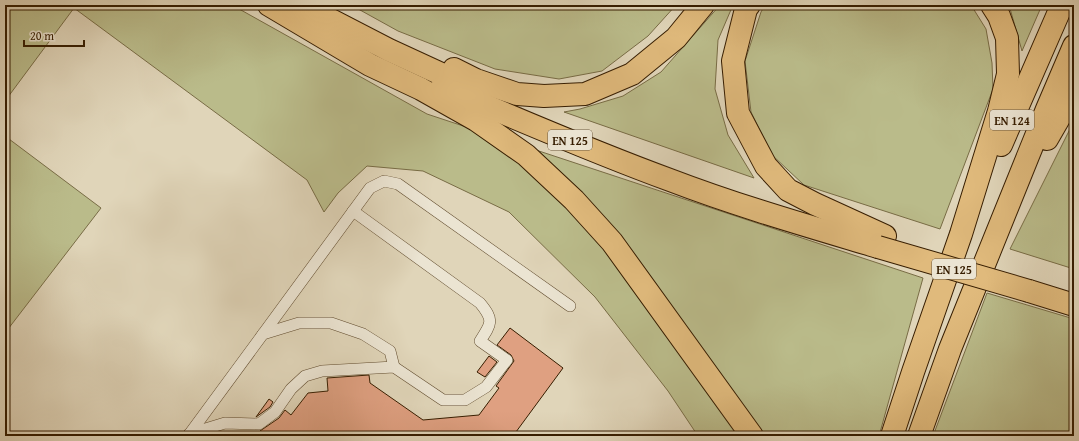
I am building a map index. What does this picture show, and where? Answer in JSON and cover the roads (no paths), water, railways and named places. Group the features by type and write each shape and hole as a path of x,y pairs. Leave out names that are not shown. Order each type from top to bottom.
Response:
{"main road":[{"path":"269,5 370,65 421,90 476,120 526,155 574,200 612,242 752,436"},
{"name":"EN 125","path":"274,5 323,31 419,77 528,124 670,180 752,209 882,241"},
{"name":"EN 125","path":"302,5 390,50 476,90 663,164 882,241 1031,286 1074,305"},
{"path":"332,5 476,80 517,94 544,96 585,94 632,74 676,38 703,5"},
{"path":"749,5 746,9 733,61 738,113 766,166 788,190 882,241"},
{"path":"961,234 999,111 1008,74 1007,38 999,16 992,5"},
{"name":"EN 124","path":"892,436 961,234 1062,5"},
{"name":"EN 124","path":"919,436 950,349 1074,46"},
{"path":"997,234 1047,139 1074,92"},
{"name":"EN 125","path":"1031,286 1074,293"}],"lane":[{"path":"189,435 370,188 384,181 398,184 570,306"},
{"path":"189,435 225,423 259,424 275,412 291,389 305,376 322,371 394,367 443,400 465,400 486,387 507,360 480,341 490,326 489,313 480,302 353,211"},
{"path":"263,334 299,323 331,323 363,334 390,351 394,367"}]}
